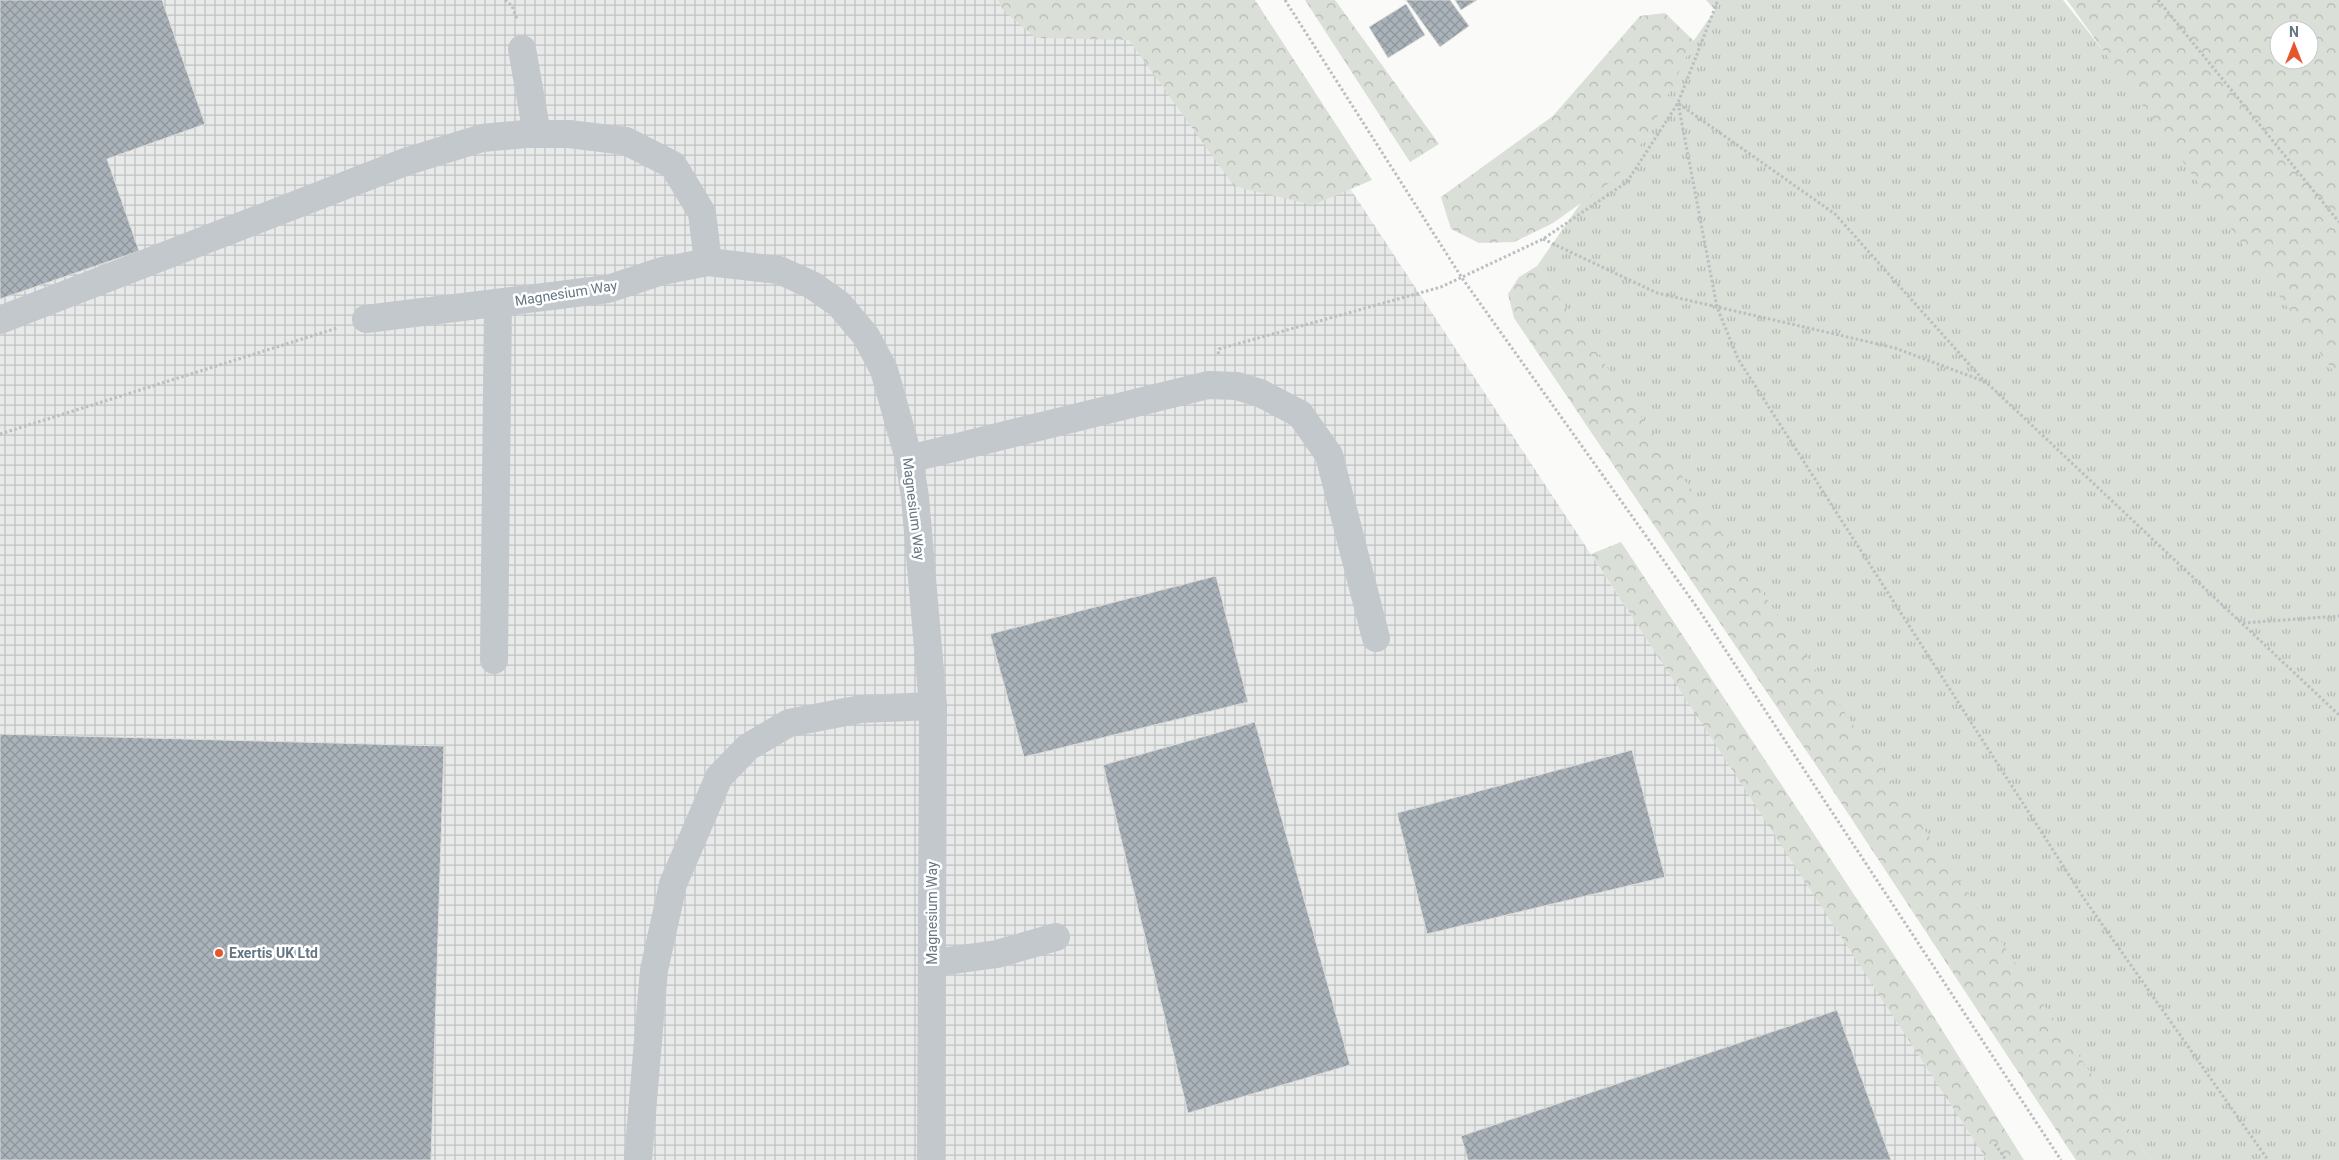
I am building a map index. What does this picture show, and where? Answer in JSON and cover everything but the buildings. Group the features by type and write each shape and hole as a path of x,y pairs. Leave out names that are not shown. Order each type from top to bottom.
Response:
{"street":[{"path":"522,49 537,134"},
{"path":"0,320 405,162 482,138 569,134 626,141 673,164 702,212 708,262"},
{"name":"Magnesium Way","path":"366,319 608,289 662,271 708,262 779,270 812,286 839,304 866,336 884,370 908,459 915,497 934,706 931,1160"},
{"path":"494,660 498,303"},
{"path":"908,459 1208,385 1236,386 1260,393 1300,414 1329,454 1376,638"},
{"path":"638,1160 654,970 673,884 718,777 748,747 789,723 861,709 934,706"},
{"path":"932,963 997,954 1056,937"}],"path":[{"path":"1285,0 1462,278 1701,613 2060,1160"},
{"path":"1208,385 1219,349 1441,287 1543,239 1627,182 1678,103 1718,0"},
{"path":"2158,0 2339,222"},
{"path":"1678,103 1717,307 1738,359 2085,900 2268,1160"},
{"path":"1678,103 1834,214 1986,382 2339,715"},
{"path":"1543,239 1657,293 1895,348 1986,382"},
{"path":"0,434 366,319"},
{"path":"2242,624 2339,616"},
{"path":"1995,1144 2006,1160"}],"shaded area":[{"path":"0,0 1226,0 1835,925 1987,1160 0,1160"}],"green space":[{"path":"998,0 1255,0 1372,180 1313,205 1234,186 1129,40 1036,38 1002,9"},
{"path":"1305,0 1335,0 1439,144 1410,162"},
{"path":"1706,0 2063,0 2339,347 2339,1160 2150,1160 1537,266 1715,10"},
{"path":"2067,0 2339,0 2339,379"},
{"path":"1665,13 1694,41 1650,132 1616,178 1553,223 1514,242 1479,243 1451,229 1441,197 1553,116 1640,16"},
{"path":"1537,266 2150,1160 2076,1160 1824,777 1514,318 1508,294 1519,277"},
{"path":"1621,542 1917,990 2024,1160 1987,1160 1591,554"}],"place":[{"name":"Exertis UK Ltd","path":"219,953"}]}
